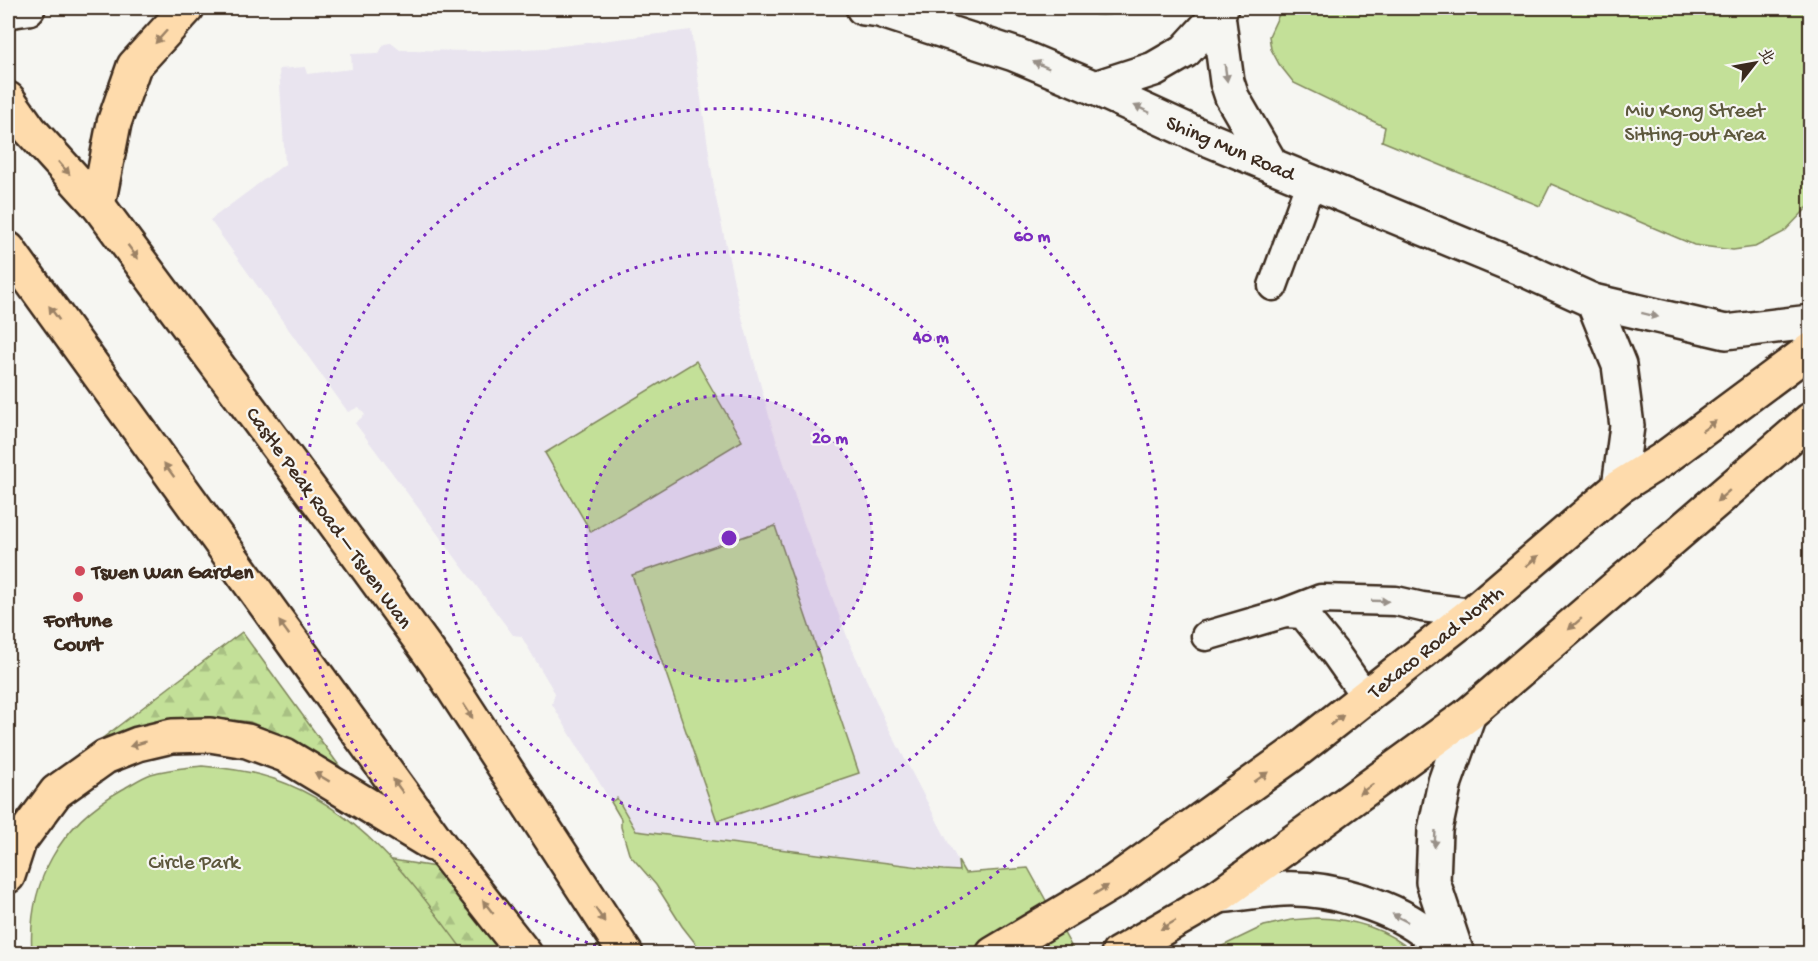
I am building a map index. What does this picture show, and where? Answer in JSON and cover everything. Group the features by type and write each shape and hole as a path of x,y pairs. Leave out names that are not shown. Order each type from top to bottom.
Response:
{"main road":[{"path":"8,11 28,8"},
{"path":"98,205 114,123 135,66 187,8"},
{"name":"Shing Mun Road","path":"874,8 1014,54 1095,87 1198,135 1516,266 1593,301 1725,332 1810,322"},
{"path":"1095,87 1154,69 1185,51 1219,11"},
{"path":"1219,11 1227,82 1232,97 1272,166"},
{"name":"Castle Peak Road – Tsuen Wan","path":"8,99 30,130 98,205 436,662 626,954"},
{"path":"8,249 444,851 525,954"},
{"path":"1593,301 1619,365 1627,426 1619,487"},
{"name":"Texaco Road North","path":"993,954 1123,875 1290,756 1472,613 1619,487 1662,460 1810,350"},
{"path":"1118,954 1219,896 1469,714 1810,420"},
{"path":"1457,954 1433,882 1435,830 1445,782 1469,714"},
{"path":"8,876 19,842 56,792 105,757 138,744 172,736 210,735 237,739 285,755 444,851"},
{"path":"1219,896 1284,889 1331,892 1371,904 1403,919 1430,936 1446,954"}],"lane":[{"path":"1273,286 1311,181"},
{"path":"1206,636 1285,613 1303,614 1396,601 1422,607 1472,613"},
{"path":"1317,612 1366,697"}],"shaded area":[{"path":"691,30 715,194 740,310 772,427 803,521 850,644 887,725 958,861 959,871 635,831 617,798 611,802 552,704 555,693 521,636 513,635 355,423 365,415 359,407 348,412 210,220 285,164 279,69 305,67 307,74 352,69 351,54 379,53 384,44 391,43 400,50 476,51 545,48"}],"green space":[{"path":"1075,8 1134,8 1118,13 1097,15"},
{"name":"Miu Kong Street Sitting-out Area","path":"1282,8 1810,8 1810,205 1784,232 1755,247 1733,250 1694,245 1551,184 1540,206 1382,141 1385,127 1294,83 1271,49 1269,36"},
{"path":"696,361 742,441 591,532 545,453"},
{"path":"775,526 859,773 717,821 632,575"},
{"path":"242,632 343,771 295,742 250,722 207,717 160,720 100,740"},
{"name":"Circle Park","path":"202,766 238,770 274,779 305,792 333,809 383,851 405,875 465,953 32,953 35,902 42,879 65,838 82,819 101,803 148,775"},
{"path":"617,798 636,831 943,870 959,871 958,861 965,873 1028,868 1075,953 703,953 682,926 656,885 629,854 621,819 611,802"},
{"path":"245,836 454,870 515,953 324,953"},
{"path":"1316,918 1343,920 1369,926 1392,937 1414,953 1208,953 1264,926 1291,920"}],"place":[{"name":"Tsuen Wan Garden","path":"80,571"},
{"name":"Fortune Court","path":"78,597"}]}
